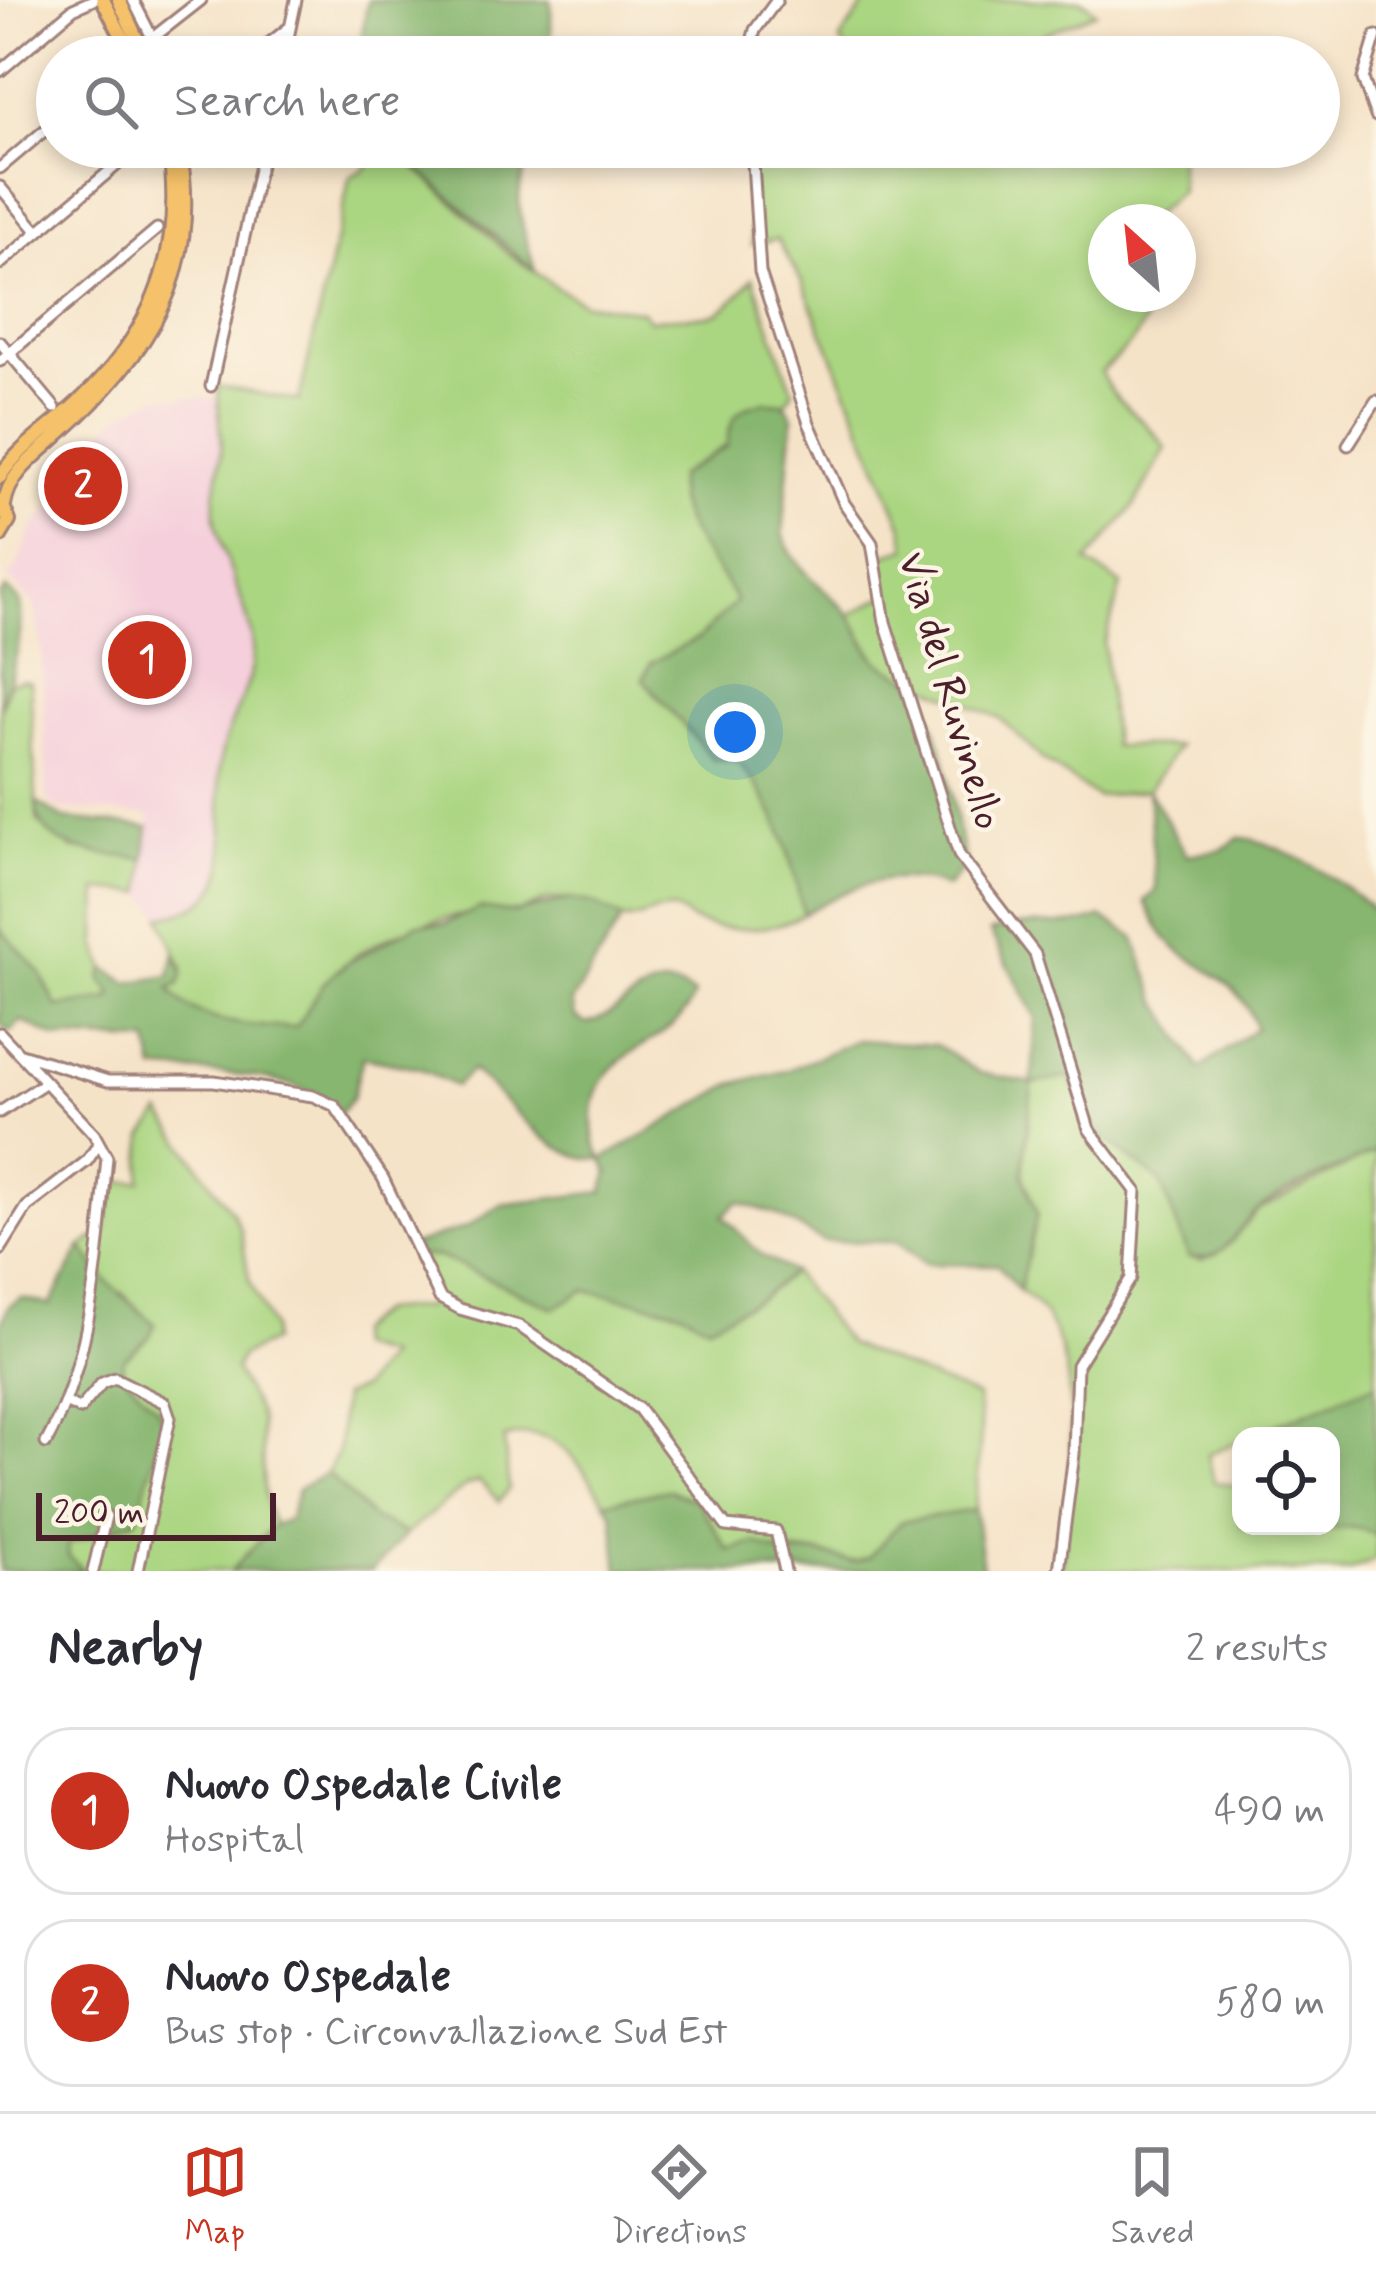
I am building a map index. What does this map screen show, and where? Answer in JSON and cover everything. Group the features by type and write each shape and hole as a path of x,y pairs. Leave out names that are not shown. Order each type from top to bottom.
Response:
{"main road":[{"path":"103,0 132,36"},
{"path":"119,0 136,36"},
{"path":"0,477 100,383 147,318 165,275 175,227 171,168"},
{"path":"0,536 9,521 2,502 13,477 108,390 156,322 176,275 185,228 181,168"}],"street":[{"path":"40,36 76,5 93,0"},
{"path":"133,0 140,36"},
{"path":"160,36 202,0"},
{"path":"289,36 296,0"},
{"path":"753,36 777,0"},
{"path":"278,36 291,26"},
{"path":"1376,36 1363,79 1376,116"},
{"path":"0,70 36,39"},
{"path":"0,167 36,137"},
{"path":"0,264 114,168"},
{"path":"211,386 259,168"},
{"name":"Via del Ruvinello","path":"753,168 760,272 809,423 844,503 872,543 885,622 959,855 1035,954 1089,1130 1136,1191 1129,1286 1077,1365 1073,1381 1074,1454 1059,1571"},
{"path":"0,187 38,232"},
{"path":"5,357 157,229"},
{"path":"0,342 5,357 55,408"},
{"path":"1348,445 1376,401"},
{"path":"1,1036 46,1082 106,1158 92,1310 68,1403 46,1443"},
{"path":"20,1054 108,1081 214,1081 313,1096 335,1106 383,1178 440,1298 460,1309 519,1326 639,1409 726,1526 776,1531 785,1571"},
{"path":"0,1112 46,1082"},
{"path":"0,1250 27,1207 87,1161 98,1145"},
{"path":"68,1403 80,1409 102,1383 115,1378 165,1403 170,1418 138,1571"},
{"path":"94,1571 106,1516"}],"shaded area":[{"path":"157,396 218,398 221,431 214,517 253,639 245,695 222,748 219,771 226,830 217,887 195,910 161,917 143,893 150,815 56,808 47,798 42,650 34,604 6,576 14,573 36,521 61,500 94,438 118,416"}],"green space":[{"path":"368,0 551,0 551,36 362,36"},
{"path":"868,0 1082,0 1096,12 1039,36 843,36"},
{"path":"416,168 508,253 584,303 643,311 649,320 707,316 726,307 753,278 793,391 785,403 751,405 737,414 727,445 678,476 677,494 688,527 737,602 699,638 651,663 643,679 713,758 738,762 752,779 781,833 803,914 764,927 733,929 703,924 675,910 617,919 595,904 554,899 519,912 439,920 390,937 346,963 323,985 297,1027 246,1025 194,1010 169,989 179,985 183,968 161,917 192,908 211,893 221,875 222,752 252,668 249,624 215,512 222,443 218,386 299,401 350,177 365,169"},
{"path":"417,168 525,168 520,209 535,272"},
{"path":"750,168 1179,168 1180,191 1165,204 1088,204 1088,312 1147,312 1128,346 1101,372 1113,393 1166,448 1134,506 1087,562 1122,585 1104,644 1113,746 1178,746 1148,790 1097,797 1043,760 1000,718 890,670 876,659 849,615 886,595 879,556 907,548 903,527 802,282 777,239 752,245"},
{"path":"766,402 785,403 793,417 783,533 787,545 801,567 851,618 876,659 915,685 934,726 966,865 947,887 907,879 872,882 803,914 781,833 752,779 738,762 713,759 643,679 651,663 699,638 736,602 688,526 677,494 678,476 727,446 730,427 742,410"},
{"path":"6,589 20,602 20,631 0,710 0,596"},
{"path":"30,682 37,821 71,848 145,859 143,893 98,890 97,943 113,994 104,1002 57,1007 40,972 0,929 0,710 9,683"},
{"path":"1148,790 1187,855 1221,850 1239,838 1253,840 1312,866 1376,915 1376,1151 1267,1203 1212,1256 1189,1257 1160,1181 1091,1127 1070,1077 1032,1084 1023,1174 1037,1214 1019,1291 998,1265 925,1264 896,1242 823,1241 773,1213 738,1202 723,1216 761,1255 792,1272 762,1297 708,1325 679,1310 585,1290 555,1308 438,1256 417,1257 413,1245 467,1227 501,1205 603,1192 609,1173 603,1159 732,1084 786,1071 857,1040 936,1045 980,1073 1032,1083 1036,1017 990,932 1005,928 1101,917 1134,937 1158,1001 1200,1069 1256,1028 1243,1000 1172,944 1145,901 1156,890"},
{"path":"36,802 64,819 149,827 145,859 61,842 48,832"},
{"path":"570,899 595,904 622,919 572,1002 575,1017 586,1024 600,1019 638,994 664,985 694,995 669,1028 604,1078 595,1098 593,1124 603,1159 584,1157 548,1141 472,1070 455,1086 419,1068 363,1057 352,1099 339,1114 303,1089 280,1082 227,1073 155,1070 149,1042 57,1038 21,1021 9,1033 0,1023 0,929 40,972 57,1007 110,999 113,994 101,979 105,968 128,983 170,976 175,952 183,973 179,985 169,988 193,1009 245,1025 296,1027 324,983 346,964 417,924 444,924 480,908 515,913"},
{"path":"1070,1077 1117,1148 1160,1181 1190,1257 1203,1260 1230,1243 1257,1211 1376,1151 1376,1384 1273,1427 1232,1427 1232,1444 1208,1454 1214,1482 1232,1485 1232,1535 1340,1535 1340,1528 1366,1528 1376,1536 1376,1559 1349,1571 1062,1571 1070,1461 1067,1380 1059,1344 1043,1313 1019,1291 1037,1214 1023,1174 1032,1083"},
{"path":"161,1113 232,1212 241,1231 249,1280 272,1328 271,1342 241,1356 235,1369 260,1419 264,1486 274,1525 231,1571 84,1571 68,1555 69,1542 112,1527 140,1506 164,1424 158,1409 122,1373 123,1360 149,1337 154,1324 122,1293 104,1284 82,1247 106,1230 109,1183 141,1181 144,1137"},
{"path":"82,1247 106,1280 155,1324 149,1337 123,1360 122,1373 158,1409 164,1424 136,1520 69,1543 68,1555 84,1571 0,1571 0,1328 8,1307 21,1298 50,1305"},
{"path":"437,1256 554,1308 585,1290 679,1310 708,1324 762,1297 792,1272 848,1344 977,1397 981,1432 975,1510 900,1522 869,1557 854,1562 818,1553 728,1550 706,1517 669,1490 605,1502 564,1450 537,1436 521,1435 504,1439 509,1489 499,1501 479,1481 465,1486 406,1534 372,1518 327,1473 338,1451 342,1396 361,1389 387,1356 355,1347 354,1332 380,1311 427,1307 431,1298 417,1257"},
{"path":"1376,1384 1376,1536 1340,1528 1340,1427 1270,1427"},
{"path":"327,1473 372,1518 406,1534 372,1571 231,1571 274,1525 289,1519 298,1489"},
{"path":"669,1490 697,1501 728,1550 755,1543 783,1554 818,1553 854,1562 869,1557 901,1522 975,1510 983,1571 619,1571 613,1514 605,1502"}],"place":[{"name":"Nuovo Ospedale","path":"83,486"},
{"name":"Nuovo Ospedale Civile","path":"147,660"}]}
